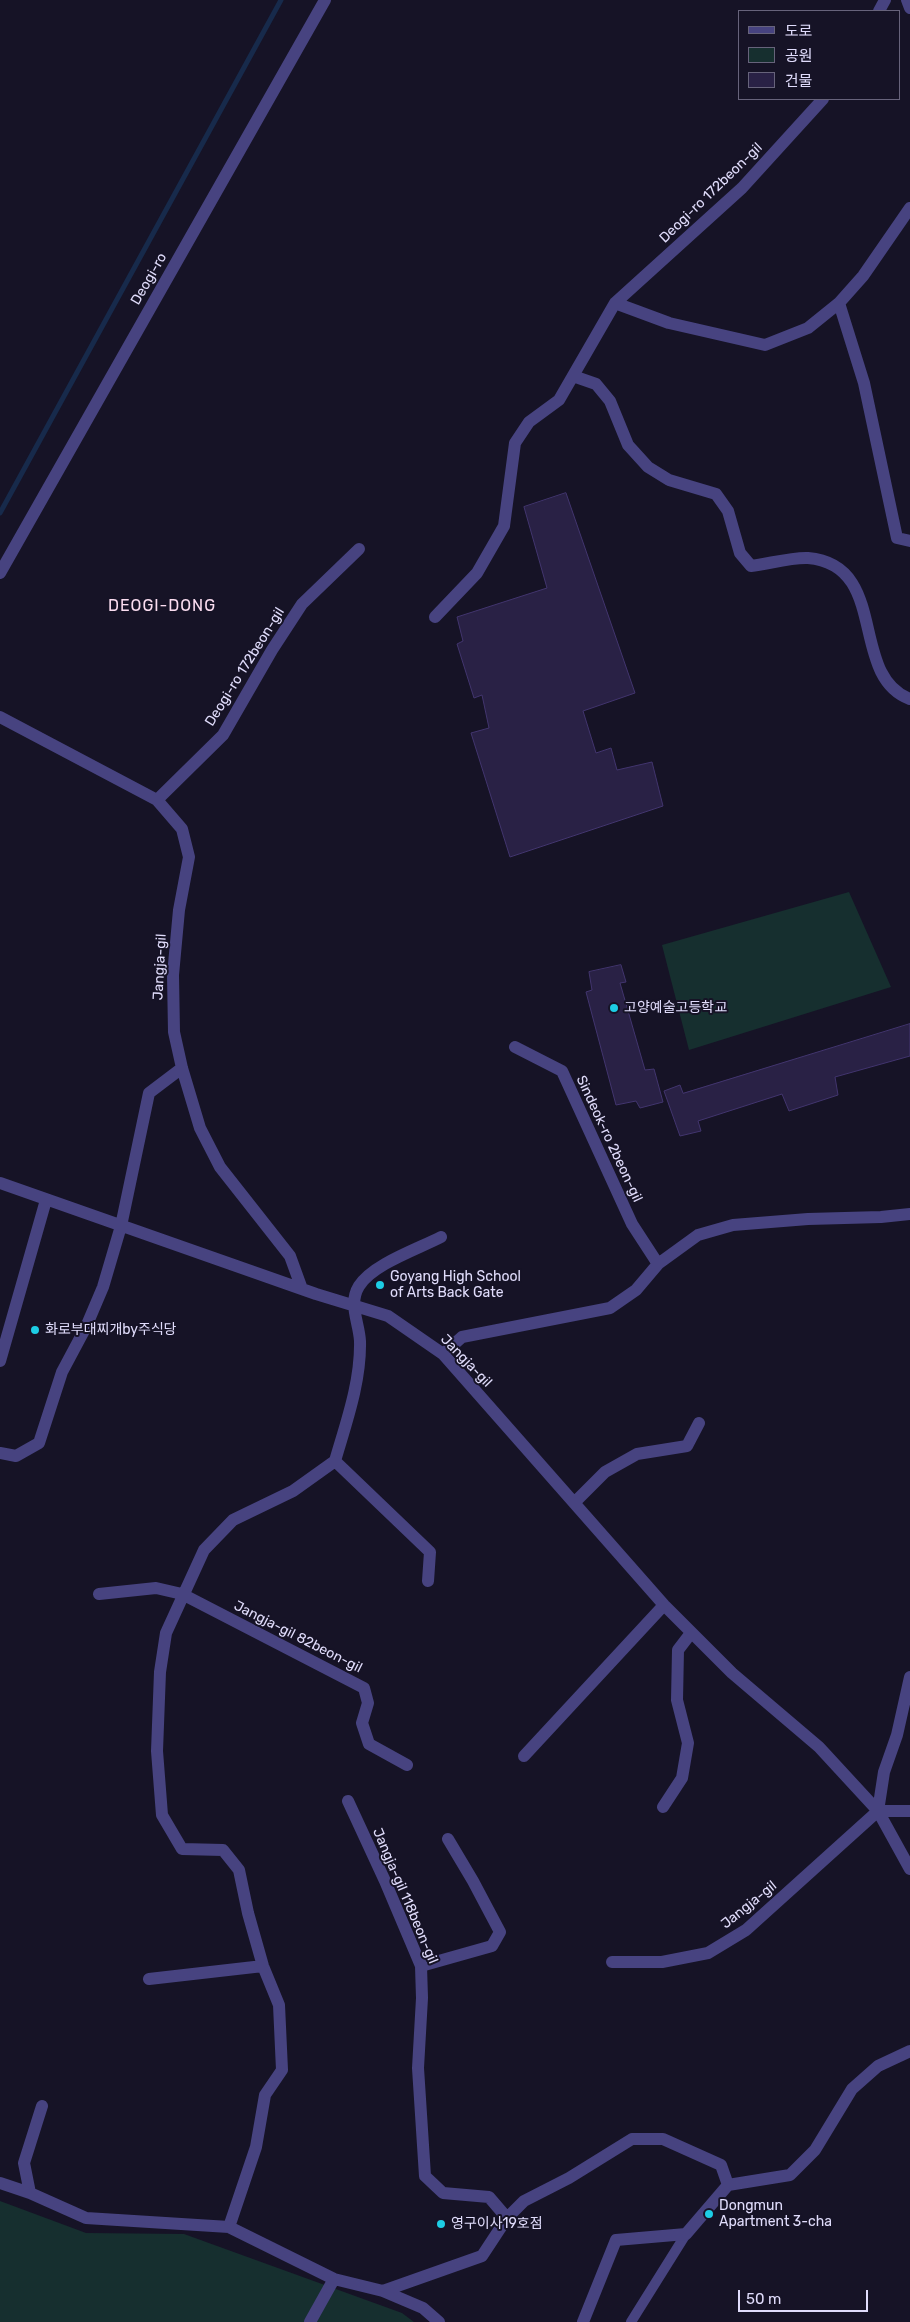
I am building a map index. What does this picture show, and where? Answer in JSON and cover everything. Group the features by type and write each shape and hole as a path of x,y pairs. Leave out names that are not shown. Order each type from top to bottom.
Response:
{"street":[{"name":"Deogi-ro","path":"0,573 325,0"},
{"path":"907,0 910,8"},
{"name":"Deogi-ro 172beon-gil","path":"435,617 477,573 504,526 515,443 529,422 559,400 616,303 742,188 822,100"},
{"path":"616,303 669,323 764,345 808,328 839,304 863,276 910,208"},
{"path":"839,304 864,383 897,538 910,540"},
{"path":"573,376 596,384 610,402 628,445 648,467 669,480 716,494 728,511 740,553 751,566 808,558 838,567 856,586 881,675 902,696 910,699"},
{"name":"Deogi-ro 172beon-gil","path":"157,800 223,734 272,650 302,604 360,550"},
{"name":"Jangja-gil","path":"0,717 157,800 182,829 189,857 179,910 173,975 174,1032 182,1068 200,1128 220,1167 290,1256 302,1289"},
{"name":"Sindeok-ro 2beon-gil","path":"515,1047 562,1072 632,1224 658,1264"},
{"path":"0,1453 16,1456 39,1443 62,1372 103,1287 121,1226 150,1093 182,1068"},
{"name":"Jangja-gil","path":"0,1182 46,1200 302,1289 388,1316 443,1354 664,1605 732,1673 818,1747 878,1811 910,1869"},
{"path":"0,1361 46,1200"},
{"path":"443,1354 462,1337 610,1308 636,1290 658,1264 698,1235 733,1225 808,1219 881,1218 910,1214"},
{"path":"229,2227 256,2147 265,2095 282,2070 279,2005 263,1966 248,1913 239,1870 223,1850 182,1849 162,1815 157,1751 160,1672 166,1633 182,1594 204,1550 233,1520 293,1491 336,1461 357,1376 360,1340 353,1306 359,1286 378,1268 441,1238"},
{"path":"574,1503 604,1472 637,1454 686,1446 699,1423"},
{"path":"336,1461 430,1552 428,1581"},
{"name":"Jangja-gil 82beon-gil","path":"99,1594 156,1588 182,1594 364,1688 368,1703 362,1723 369,1744 407,1765"},
{"path":"524,1756 664,1605"},
{"path":"663,1807 682,1778 688,1743 677,1700 678,1650 691,1633"},
{"path":"910,1677 897,1735 884,1772 878,1811 910,1811"},
{"name":"Jangja-gil 118beon-gil","path":"348,1801 421,1966 422,1998 418,2068 425,2176 443,2193 490,2197 507,2218"},
{"name":"Jangja-gil","path":"612,1962 662,1962 708,1953 746,1930 878,1811"},
{"path":"421,1966 492,1946 500,1932 448,1839"},
{"path":"149,1979 263,1966"},
{"path":"583,2322 616,2240 686,2234 728,2185 790,2175 816,2150 852,2089 878,2066 910,2051"},
{"path":"30,2193 24,2163 42,2106"},
{"path":"383,2291 482,2256 507,2218 524,2201 590,2166 632,2139 663,2139 721,2165 728,2185"},
{"path":"0,2183 30,2193 86,2218 229,2227 334,2279 383,2291 423,2308 439,2322"},
{"path":"310,2322 334,2279"}],"lane":[{"path":"631,2322 686,2234"}],"green space":[{"path":"849,892 891,987 689,1050 662,945"},
{"path":"0,2201 86,2233 184,2234 402,2313 414,2322 0,2322"}],"building":[{"path":"566,493 635,693 583,711 596,753 611,748 617,770 652,762 663,806 510,857 471,733 489,728 482,695 474,698 457,644 463,641 457,617 547,588 524,507"},
{"path":"621,965 626,982 620,983 645,1070 654,1069 663,1102 640,1108 636,1101 616,1105 586,992 592,990 589,972"},
{"path":"910,1024 910,1056 835,1077 838,1095 789,1111 782,1094 698,1121 701,1131 680,1136 664,1091 680,1085 683,1093"}],"waterway":[{"path":"0,513 281,0"}],"place":[{"name":"고양예술고등학교","path":"614,1008"},
{"name":"Goyang High School of Arts Back Gate","path":"380,1285"},
{"name":"화로부대찌개by주식당","path":"35,1330"},
{"name":"Dongmun Apartment 3-cha","path":"709,2214"},
{"name":"영구이사19호점","path":"441,2224"}],"district":[{"name":"DEOGI-DONG","path":"162,606"}]}
